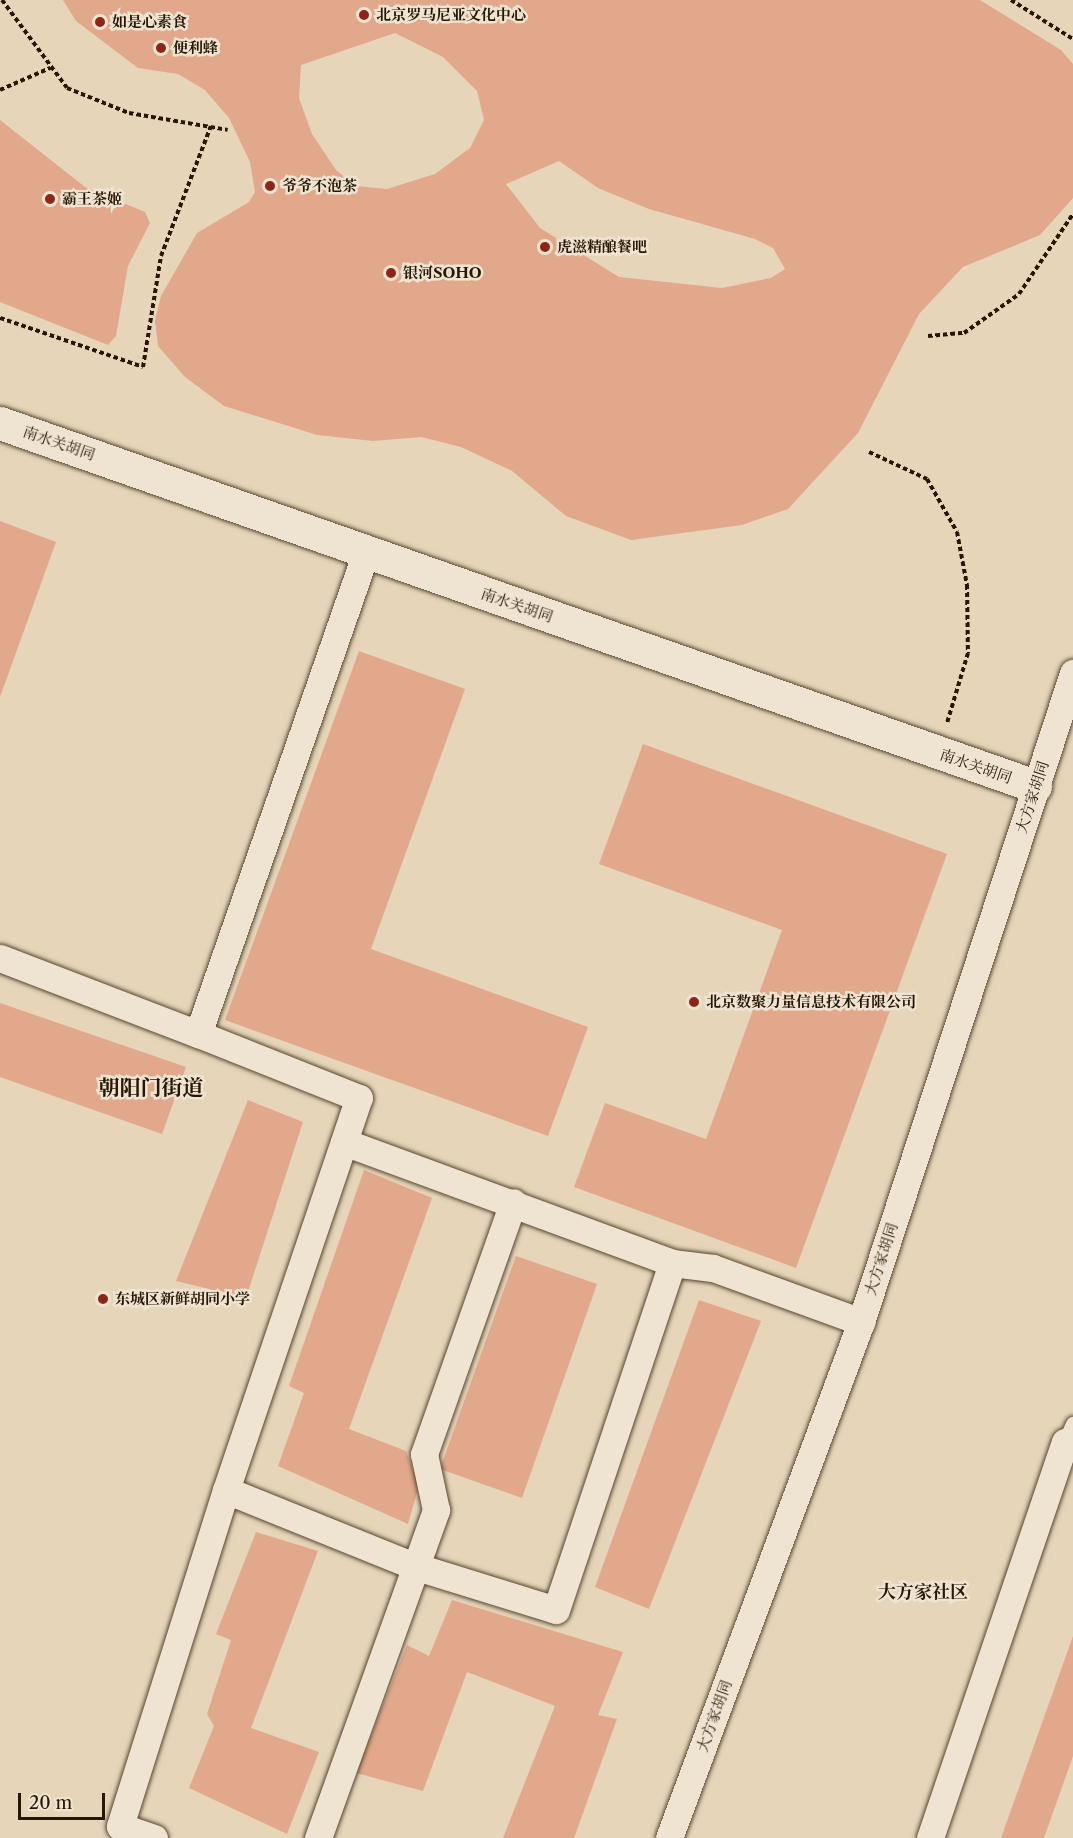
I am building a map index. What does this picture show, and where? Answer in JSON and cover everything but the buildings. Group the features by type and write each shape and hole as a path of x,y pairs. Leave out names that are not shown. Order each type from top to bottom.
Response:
{"street":[{"name":"南水关胡同","path":"0,423 1035,786"},
{"path":"198,1034 366,552"},
{"name":"大方家胡同","path":"669,1838 861,1322 1073,673"},
{"path":"0,958 359,1098 226,1490 114,1832 154,1838"},
{"path":"344,1142 513,1202 672,1263 713,1268 861,1322"},
{"path":"318,1838 436,1510 424,1454 513,1202"},
{"path":"226,1490 417,1567 555,1610 672,1263"},
{"path":"930,1838 1070,1437"}],"path":[{"path":"2,0 67,88 129,113 228,130"},
{"path":"1011,0 1073,39"},
{"path":"0,90 50,68"},
{"path":"0,318 143,367 161,256 211,126"},
{"path":"928,336 964,333 1019,294 1073,215"},
{"path":"869,452 927,479 957,532 967,585 968,653 938,753"}],"place":[{"name":"北京罗马尼亚文化中心","path":"364,15"},
{"name":"如是心素食","path":"100,22"},
{"name":"便利蜂","path":"161,48"},
{"name":"爷爷不泡茶","path":"270,186"},
{"name":"霸王茶姬","path":"50,199"},
{"name":"虎滋精酿餐吧","path":"545,247"},
{"name":"银河SOHO","path":"391,273"},
{"name":"北京数聚力量信息技术有限公司","path":"694,1002"},
{"name":"东城区新鲜胡同小学","path":"103,1299"}],"district":[{"name":"朝阳门街道","path":"151,1088"},
{"name":"大方家社区","path":"923,1592"}]}
